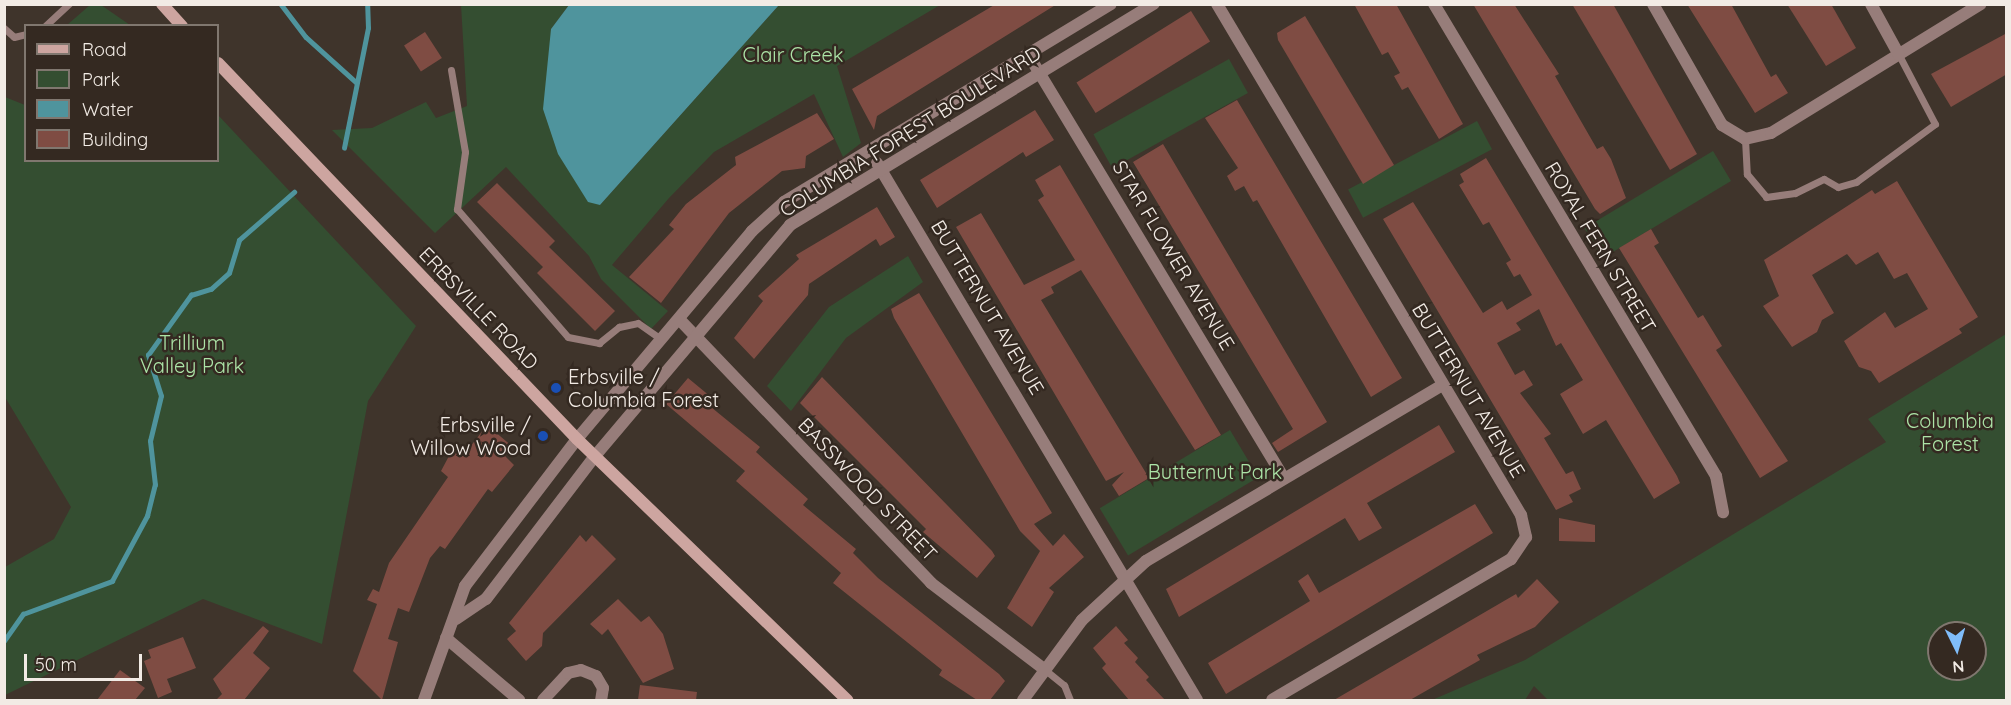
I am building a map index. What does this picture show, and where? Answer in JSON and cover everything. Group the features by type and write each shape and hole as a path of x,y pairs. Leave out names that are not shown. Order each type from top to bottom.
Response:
{"main road":[{"path":"162,4 180,24"},
{"name":"ERBSVILLE ROAD","path":"219,64 578,439 847,700"}],"street":[{"name":"COLUMBIA FOREST BOULEVARD","path":"424,700 446,638 456,619 465,586 578,439 752,231 784,202 869,153 1111,4"},
{"name":"COLUMBIA FOREST BOULEVARD","path":"456,619 486,599 595,456 790,225 1154,4"},
{"name":"BUTTERNUT AVENUE","path":"1217,4 1521,515 1526,537 1518,553 1272,700"},
{"name":"ROYAL FERN STREET","path":"1434,4 1716,476 1723,513"},
{"path":"1653,4 1722,124 1745,139 1771,134 1982,4"},
{"path":"1871,4 1899,55"},
{"name":"STAR FLOWER AVENUE","path":"1028,54 1284,478"},
{"name":"BUTTERNUT AVENUE","path":"869,153 881,168 1197,700"},
{"name":"BASSWOOD STREET","path":"679,319 931,583 1044,669"},
{"path":"1023,700 1044,669 1125,576 1284,478 1443,385"},
{"path":"446,638 519,700"},
{"path":"543,700 568,674 581,670 596,676 603,688 601,700"}],"lane":[{"path":"47,24 69,4"},
{"path":"4,28 14,37 24,34"},
{"path":"1745,139 1748,174 1766,197 1795,193 1824,179 1838,187 1856,182 1935,124 1899,55"},
{"path":"451,70 465,152 456,209 568,337 599,343 628,323 662,340"},
{"path":"1044,669 1064,685 1070,700"}],"green space":[{"path":"90,5 101,5 129,24 68,24"},
{"name":"Clair Creek","path":"461,5 569,5 551,29 600,205 779,5 940,5 837,66 861,143 843,157 814,94 714,152 669,198 612,265 668,311 651,329 601,279 589,256 506,167 435,233 332,130 372,128 426,102 436,118 467,106"},
{"path":"1229,59 1248,93 1112,168 1093,134"},
{"name":"Trillium Valley Park","path":"5,97 24,105 24,162 219,162 219,116 416,326 368,401 322,644 203,599 5,695 5,567 54,539 71,507 5,397"},
{"path":"1477,121 1492,149 1363,218 1348,190"},
{"path":"1713,151 1731,181 1602,258 1584,228"},
{"path":"908,256 923,282 846,338 791,411 767,386 829,307"},
{"path":"2006,334 2006,700 1548,700 1534,686 1525,700 1432,700 1525,660 1886,442 1868,419"},
{"name":"Butternut Park","path":"1230,430 1258,477 1128,555 1100,508"}],"water":[{"path":"569,5 779,5 600,205 588,202 558,154 543,109 551,29"}],"building":[{"path":"996,4 1057,4 877,116 874,130 852,89"},
{"path":"1354,4 1396,4 1463,124 1439,139 1408,87 1402,90 1394,76 1400,73 1388,52 1382,55"},
{"path":"1473,4 1514,4 1559,74 1555,76 1597,149 1603,146 1611,159 1626,198 1600,214 1595,209"},
{"path":"1572,4 1613,4 1697,154 1670,170"},
{"path":"1687,4 1731,4 1771,77 1776,74 1788,93 1755,113"},
{"path":"1787,4 1831,4 1856,48 1826,66"},
{"path":"1191,11 1210,42 1096,113 1077,83"},
{"path":"1305,16 1394,165 1363,184 1278,40 1277,33"},
{"path":"425,32 442,58 421,72 404,46"},
{"path":"2007,33 2007,74 1951,107 1931,74"},
{"path":"1237,100 1402,378 1371,397 1257,200 1253,202 1244,186 1235,191 1227,176 1238,168 1205,118"},
{"path":"1035,110 1054,140 1026,157 1023,152 937,208 920,180"},
{"path":"817,113 834,139 806,156 805,168 782,171 729,213 661,303 629,277 674,229 669,225 686,204 736,165 735,157"},
{"path":"1163,144 1327,422 1278,452 1272,443 1293,429 1133,162"},
{"path":"1486,158 1677,476 1680,483 1654,499 1606,420 1583,434 1560,394 1583,380 1561,343 1556,346 1539,309 1516,323 1521,330 1497,343 1515,375 1524,370 1533,385 1520,393 1551,434 1544,438 1566,474 1573,471 1581,489 1569,495 1573,502 1556,510 1383,219 1413,202 1483,313 1502,301 1507,310 1532,295 1520,274 1514,277 1506,263 1511,260 1489,222 1483,225 1459,185 1464,182 1460,174"},
{"path":"1060,165 1221,435 1195,450 1081,270 1051,287 1054,293 1041,300 1149,478 1119,496 1112,485 1124,472 1106,481 956,227 981,213 1024,285 1075,260 1038,200 1044,196 1035,180"},
{"name":"Columbia Forest","path":"1897,181 1978,317 1959,329 1962,333 1879,383 1871,371 1859,367 1844,341 1885,312 1895,328 1928,309 1907,273 1894,279 1878,252 1856,265 1847,254 1812,275 1834,313 1822,320 1817,332 1792,347 1763,306 1779,296 1764,260 1872,190 1875,194"},
{"path":"497,183 555,241 549,247 615,311 595,331 537,273 543,267 477,202"},
{"path":"877,207 895,237 880,246 876,239 809,284 808,295 754,359 734,338 763,301 758,296 799,259 796,255"},
{"path":"1651,229 1659,243 1654,246 1698,318 1703,315 1722,346 1716,350 1788,461 1760,478 1619,248"},
{"path":"919,293 1052,513 1034,524 1053,546 1064,534 1084,557 1049,588 1054,592 1032,627 1007,608 1040,551 1020,531 894,318 891,309"},
{"path":"822,377 992,551 995,556 977,578 923,532 926,529 800,403"},
{"path":"688,378 711,397 706,403 760,447 756,452 808,499 803,505 856,549 853,553 878,578 999,674 1005,681 990,700 977,700 939,675 942,670 833,583 841,573 736,481 745,471 666,404"},
{"path":"487,425 513,447 505,456 514,465 492,492 488,489 445,549 440,546 430,558 409,612 398,608 388,639 398,642 382,700 353,671 377,604 367,600 373,589 379,592 389,563 448,477 441,471 449,456 461,446 467,451"},
{"path":"1439,425 1455,452 1367,503 1382,528 1359,541 1345,518 1179,617 1166,589"},
{"path":"1475,504 1493,533 1226,694 1208,663 1310,601 1298,581 1308,574 1319,593"},
{"path":"1559,518 1595,525 1595,542 1559,541"},
{"path":"580,535 586,542 592,535 616,559 543,633 542,646 526,661 507,639 516,631 509,623"},
{"path":"1537,579 1559,602 1535,627 1477,655 1480,660 1410,700 1334,700 1516,594 1518,598"},
{"path":"618,599 641,622 649,616 663,634 674,669 643,683 608,629 602,635 590,624"},
{"path":"263,626 269,631 253,653 270,668 244,700 216,700 222,694 213,679"},
{"path":"1116,626 1128,640 1124,643 1138,658 1135,662 1149,677 1146,680 1165,700 1129,700 1102,668 1106,664 1093,648"},
{"path":"183,637 196,668 167,679 172,692 158,698 144,661 151,658 148,650"},
{"path":"120,670 145,688 135,700 97,700"},
{"path":"640,685 697,692 696,700 638,700"}],"waterway":[{"path":"281,4 306,37 356,82"},
{"path":"344,148 368,28 367,4"},
{"name":"Clair Creek","path":"4,641 23,614 112,581 147,516 155,485 150,441 161,396 148,355 191,295 211,289 229,273 239,240 294,192"}],"place":[{"name":"Erbsville / Columbia Forest","path":"556,388"},
{"name":"Erbsville / Willow Wood","path":"543,436"}]}
